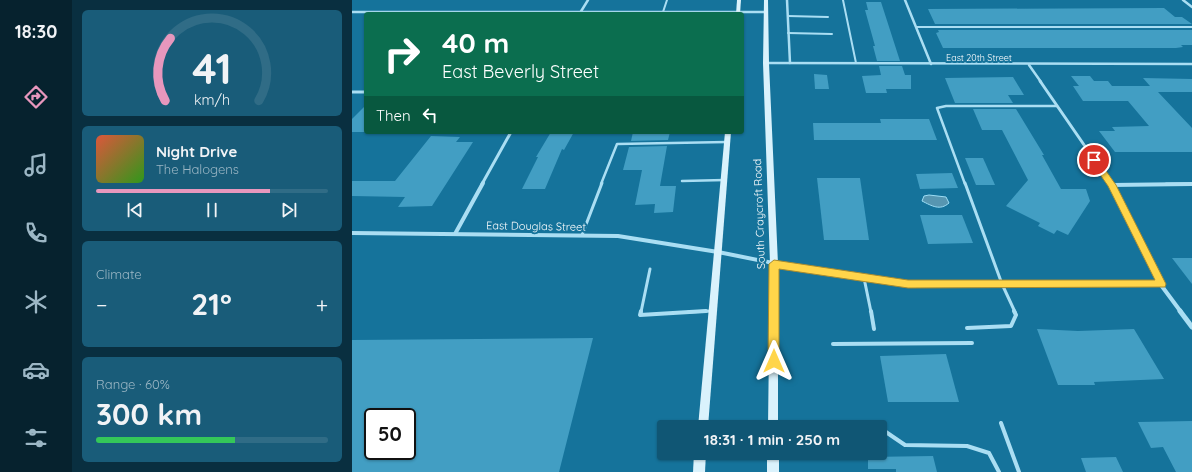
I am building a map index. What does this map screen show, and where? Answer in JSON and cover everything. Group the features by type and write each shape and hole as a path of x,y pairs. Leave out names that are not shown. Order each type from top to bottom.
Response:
{"main road":[{"path":"738,12 739,0"},
{"name":"South Craycroft Road","path":"766,0 766,63 774,264 774,420"},
{"path":"703,420 728,134"},
{"path":"698,472 699,460"},
{"path":"773,460 773,472"}],"street":[{"path":"581,12 588,0"},
{"path":"787,0 790,63"},
{"path":"905,0 931,64"},
{"path":"1183,0 1192,7"},
{"path":"352,12 364,12"},
{"path":"744,13 766,12"},
{"name":"East 20th Street","path":"766,63 1192,64"},
{"path":"1029,64 1112,185 1162,284 1192,327"},
{"path":"352,92 364,92"},
{"path":"455,234 510,134"},
{"path":"1112,185 1192,184"},
{"name":"East Douglas Street","path":"352,233 618,236 718,252 774,264 908,284 1162,284"}],"lane":[{"path":"663,12 667,0"},
{"path":"843,0 856,63"},
{"path":"788,16 828,16"},
{"path":"916,27 1192,27"},
{"path":"788,33 832,34"},
{"path":"967,328 1011,326 1016,315 1002,284 937,108 946,106 1057,106"},
{"path":"582,235 617,144 727,142"},
{"path":"682,181 724,180"},
{"path":"650,269 640,315 713,311"},
{"path":"864,278 874,329"},
{"path":"833,344 972,343"},
{"path":"1001,423 1019,472"},
{"path":"887,433 906,445 966,446 989,453 999,472"}],"water":[{"path":"929,195 946,197 949,203 939,207 922,201 924,196"}],"building":[{"path":"866,2 881,2 900,61 877,61 873,46 875,46 865,10 868,10"},
{"path":"1164,8 1175,17 1182,17 1192,24 935,24 928,9"},
{"path":"938,30 1192,30 1192,45 1181,45 1183,47 1176,48 943,48 936,33 939,32"},
{"path":"879,66 902,66 905,75 911,75 911,89 886,89 887,93 866,93 862,76 881,75"},
{"path":"814,74 827,75 829,89 815,89"},
{"path":"1071,76 1090,76 1094,81 1108,81 1112,86 1150,86 1143,78 1192,79 1192,92 1158,92 1192,128 1192,152 1115,152 1099,131 1115,131 1112,127 1149,126 1128,101 1083,101 1073,86 1079,86"},
{"path":"1013,77 1024,95 1008,95 1013,103 955,103 945,78"},
{"path":"364,107 364,132 352,132 352,119"},
{"path":"973,109 1016,109 1044,155 1042,155 1061,189 1086,189 1090,201 1068,235 1057,230 1054,234 1038,226 1040,223 1006,206 1028,180 1002,130 982,130"},
{"path":"880,119 929,119 937,140 814,140 813,123 881,123"},
{"path":"550,134 573,134 564,150 562,149 545,189 522,189 538,157 536,157"},
{"path":"633,134 670,134 668,140 631,141"},
{"path":"431,136 460,137 456,142 473,142 432,206 398,207 405,197 352,196 352,181 395,181"},
{"path":"667,146 660,186 676,186 673,212 654,213 655,204 635,205 642,170 623,170 629,147"},
{"path":"965,158 983,158 995,185 976,185"},
{"path":"952,173 958,188 920,189 916,174"},
{"path":"817,178 860,178 869,240 824,240"},
{"path":"920,215 962,215 973,243 928,244"},
{"path":"1172,258 1192,258 1192,284"},
{"path":"1037,329 1078,331 1134,329 1164,379 1094,382 1095,385 1058,385"},
{"path":"593,338 559,472 352,472 352,340"},
{"path":"946,354 959,402 888,402 880,356"},
{"path":"1192,421 1192,472 1176,472 1163,447 1151,448 1138,422"},
{"path":"933,456 937,472 896,472 896,469 868,469 868,460 887,460 887,457"},
{"path":"1116,457 1123,472 1086,472 1081,458"}],"route":[{"path":"774,361 774,264 908,284 1162,284 1112,185 1094,160"}]}
